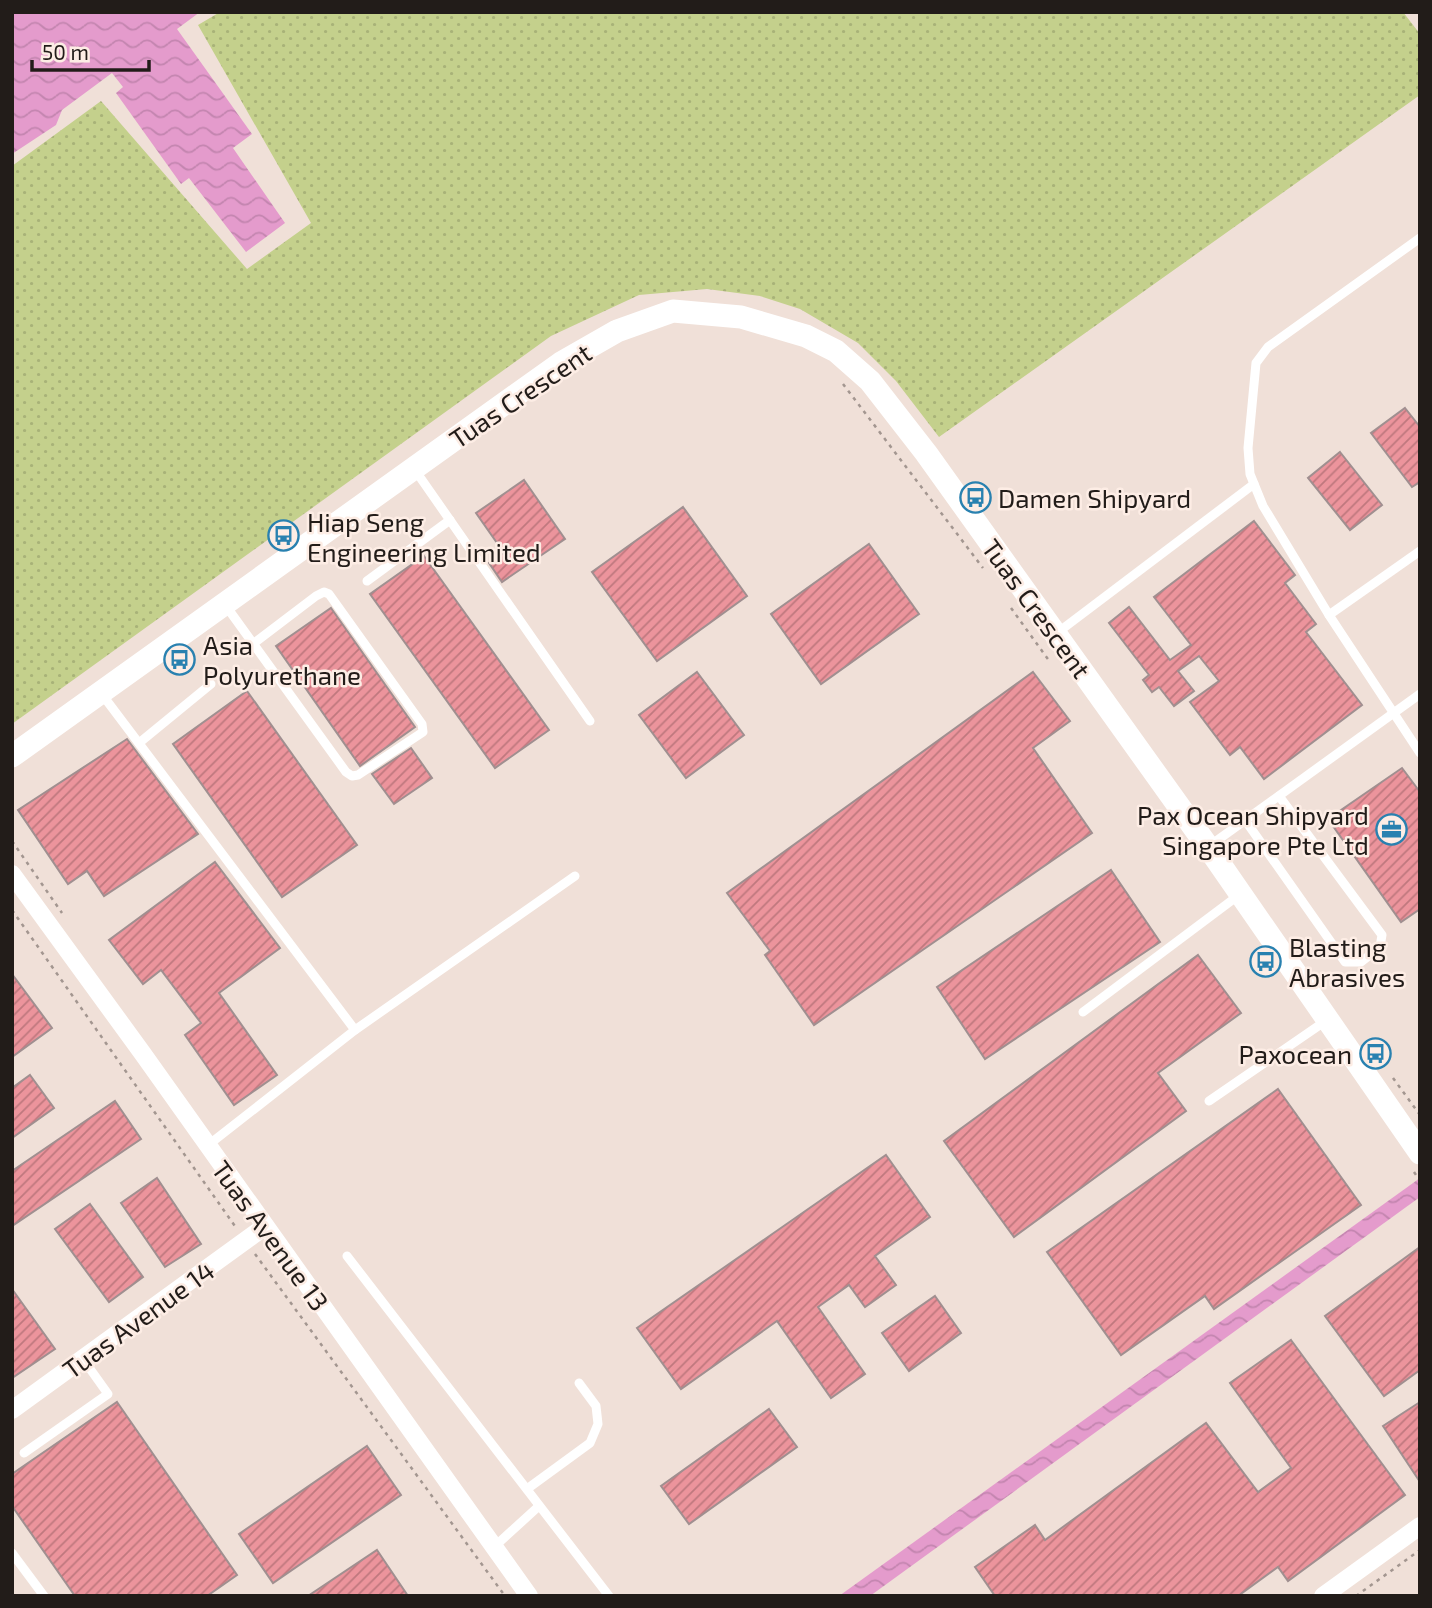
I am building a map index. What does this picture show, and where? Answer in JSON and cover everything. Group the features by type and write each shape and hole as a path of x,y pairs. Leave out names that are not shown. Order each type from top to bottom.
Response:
{"street":[{"name":"Tuas Crescent","path":"12,756 214,608 561,363 617,331 673,311 741,317 806,336 836,351 870,381 926,453 1241,894 1328,1019 1416,1161"},
{"name":"Tuas Avenue 13","path":"12,874 529,1596"},
{"name":"Tuas Avenue 14","path":"12,1410 264,1227"},
{"path":"1323,1596 1420,1526"}],"lane":[{"path":"1420,238 1268,347 1256,363 1248,448 1250,474 1263,506 1392,714 1420,752"},
{"path":"414,468 590,721"},
{"path":"1055,634 1254,484"},
{"path":"367,581 450,520"},
{"path":"1329,615 1420,551"},
{"path":"214,608 253,644 345,772 352,776 358,775 423,732 422,724 329,594 324,592 316,596 253,644"},
{"path":"139,743 211,684"},
{"path":"101,692 355,1030"},
{"path":"1208,847 1420,694"},
{"path":"1244,820 1345,962 1361,962 1380,947 1382,935 1279,796"},
{"path":"207,1146 355,1030 575,876"},
{"path":"1083,1012 1241,894"},
{"path":"1209,1101 1328,1019"},
{"path":"347,1256 609,1596"},
{"path":"24,1453 108,1394 83,1359"},
{"path":"527,1489 590,1443 598,1424 596,1406 579,1383"},
{"path":"494,1547 539,1506"},
{"path":"12,1553 44,1596"}],"path":[{"path":"840,381 984,570"},
{"path":"1007,601 1050,662"},
{"path":"1416,1161 1420,1181"},
{"path":"1356,1596 1420,1550"}],"green space":[{"path":"220,12 1403,12 1420,34 1420,95 939,437 896,381 858,343 800,309 760,296 707,289 639,295 551,336 12,724 12,166 101,101 247,269 311,223 198,25"}],"water":[{"path":"12,12 200,12 177,29 252,134 233,148 285,223 246,252 189,178 181,184 116,93 123,87 112,73 62,110 56,125 12,154"},
{"path":"1420,1178 1420,1197 870,1596 839,1596"}],"building":[{"path":"1405,408 1420,427 1420,482 1412,487 1371,433"},
{"path":"1340,452 1382,505 1350,530 1308,478"},
{"path":"524,480 565,539 502,582 489,563 504,553 476,513"},
{"path":"683,507 747,596 657,661 592,572"},
{"path":"1254,521 1295,575 1285,583 1316,624 1306,632 1362,705 1264,779 1240,747 1230,755 1190,702 1219,681 1199,656 1178,671 1194,691 1174,706 1159,687 1152,692 1143,680 1149,675 1109,623 1129,607 1170,660 1191,645 1154,597"},
{"path":"869,544 919,614 821,684 771,614"},
{"path":"424,556 549,730 495,768 370,594"},
{"path":"331,608 415,727 360,766 276,646"},
{"path":"697,672 744,735 686,778 639,715"},
{"path":"1033,672 1070,721 1033,748 1092,833 814,1025 765,955 770,951 727,893"},
{"path":"247,691 357,845 282,897 173,744"},
{"path":"127,739 198,834 104,896 87,871 68,884 18,810"},
{"path":"411,748 432,778 394,804 372,774"},
{"path":"1402,768 1420,792 1420,909 1401,922 1328,819"},
{"path":"215,862 280,948 219,993 277,1075 234,1105 185,1035 201,1023 161,970 143,984 109,940"},
{"path":"1111,870 1160,942 985,1059 937,987"},
{"path":"1198,955 1241,1013 1158,1073 1186,1111 1014,1237 944,1141"},
{"path":"12,974 52,1028 12,1057"},
{"path":"30,1075 54,1108 12,1138 12,1088"},
{"path":"1278,1089 1361,1205 1214,1309 1205,1296 1121,1355 1047,1252"},
{"path":"115,1101 141,1139 12,1226 12,1171"},
{"path":"886,1155 930,1217 875,1256 896,1285 865,1307 849,1285 818,1307 865,1374 831,1398 777,1321 681,1389 637,1328"},
{"path":"157,1178 201,1244 165,1267 121,1203"},
{"path":"90,1204 143,1277 109,1302 55,1229"},
{"path":"1420,1247 1420,1370 1384,1396 1325,1316"},
{"path":"12,1289 55,1349 12,1378"},
{"path":"935,1296 961,1333 909,1371 882,1333"},
{"path":"1291,1340 1405,1495 1288,1581 1278,1567 1238,1596 995,1596 975,1567 1035,1525 1045,1540 1206,1423 1258,1492 1291,1468 1230,1383"},
{"path":"117,1402 237,1575 207,1596 75,1596 12,1506 12,1474"},
{"path":"1420,1402 1420,1482 1383,1426"},
{"path":"769,1409 797,1447 689,1524 661,1486"},
{"path":"367,1446 401,1495 273,1583 239,1534"},
{"path":"377,1550 408,1596 308,1596"}],"place":[{"name":"Damen Shipyard","path":"975,497"},
{"name":"Hiap Seng Engineering Limited","path":"284,536"},
{"name":"Asia Polyurethane","path":"180,659"},
{"name":"Pax Ocean Shipyard Singapore Pte Ltd","path":"1392,829"},
{"name":"Blasting Abrasives","path":"1266,961"},
{"name":"Paxocean","path":"1375,1053"}]}
